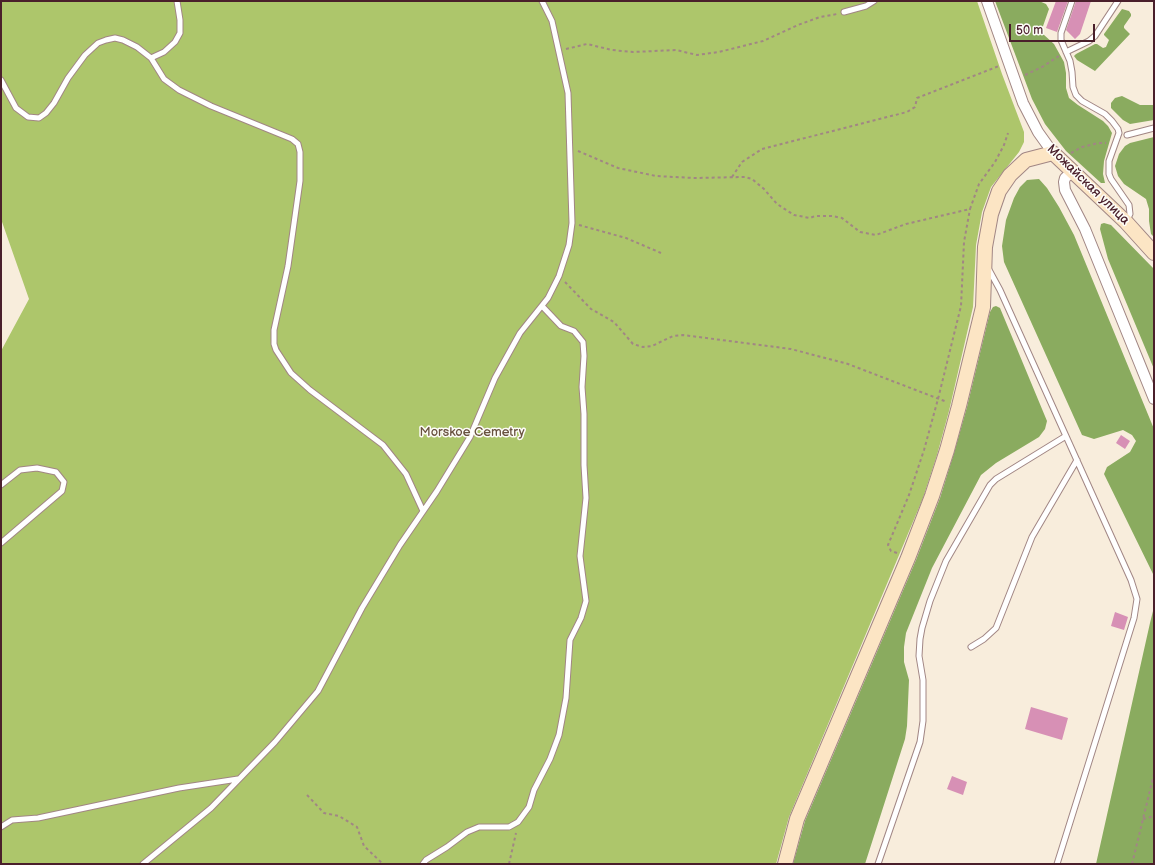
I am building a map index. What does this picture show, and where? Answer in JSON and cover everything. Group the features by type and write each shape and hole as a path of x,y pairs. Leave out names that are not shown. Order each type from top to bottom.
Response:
{"main road":[{"name":"Можайская улица","path":"1057,157 1126,222 1154,253"},
{"path":"785,864 797,819 908,558 932,496 959,406 982,307 985,247 991,214 999,191 1010,175 1026,160 1057,157"}],"street":[{"name":"Можайская улица","path":"987,1 1023,103 1038,132 1057,157"},
{"path":"1073,171 1065,178 1064,190 1084,229 1154,399"}],"lane":[{"path":"151,58 164,52 175,42 180,33 180,20 177,1"},
{"path":"143,864 212,808 238,779 276,742 318,691 362,608 400,545 470,437 495,378 520,333 548,298 559,276 569,245 572,223 568,93 552,21 542,1"},
{"path":"844,12 866,6 874,1"},
{"path":"1072,1 1061,33 1061,40 1072,72 1073,87 1076,95 1082,101 1105,114 1112,121 1119,133 1109,161 1109,174 1129,205 1130,214 1126,222"},
{"path":"1066,52 1089,41 1095,36 1118,1"},
{"path":"1,80 16,108 28,117 39,118 46,113 54,103 68,78 85,55 98,43 115,38 137,47 151,58 164,79 179,90 211,106 292,139 298,144 300,152 300,181 288,266 274,330 274,344 276,350 290,373 383,445 406,474 423,511"},
{"path":"1127,135 1154,128"},
{"path":"985,262 1000,290 1134,588 1137,605 1057,864"},
{"path":"423,864 426,860 467,832 480,827 509,827 518,822 529,807 534,790 550,759 560,735 566,698 570,640 581,618 586,601 580,556 586,498 582,387 583,342 574,331 561,326 542,306"},
{"path":"878,864 920,742 923,721 924,680 919,656 920,639 930,601 946,561 990,485 996,479 1066,436"},
{"path":"971,647 984,639 996,628 1032,537 1077,460"},
{"path":"1,485 20,470 37,468 56,472 64,482 62,491 1,543"},
{"path":"1,827 12,820 38,818 179,788 238,779"}],"path":[{"path":"558,51 587,44 612,50 633,52 676,50 696,54 719,52 763,41 820,17 844,12"},
{"path":"1014,80 1042,67 1066,52"},
{"path":"732,177 742,162 762,149 907,112 915,107 917,98 1008,63"},
{"path":"908,558 892,551 888,545 918,469 938,399 961,306 964,242 970,209 979,184 995,162 1004,145 1008,133"},
{"path":"1057,157 1082,146 1116,142"},
{"path":"570,147 592,158 618,168 656,176 694,178 745,177 752,179 764,189 777,204 794,215 810,218 815,216 832,216 842,218 860,232 876,235 906,224 970,209"},
{"path":"572,223 626,238 661,253"},
{"path":"559,276 591,308 614,322 633,344 643,347 652,346 668,337 683,335 791,349 848,364 959,406"},
{"path":"1132,864 1154,774"},
{"path":"307,796 324,813 339,816 357,827 364,846 383,864"},
{"path":"1143,818 1154,816"},
{"path":"509,864 518,822"}],"green space":[{"name":"Morskoe Cemetry","path":"1,1 977,1 1024,132 1024,142 1019,152 991,187 982,212 976,245 973,307 949,411 923,498 789,817 776,864 1,864 1,351 29,299 1,219"},
{"path":"995,1 1039,1 1046,4 1049,9 1042,29 1043,34 1054,44 1064,62 1066,88 1069,98 1103,121 1112,133 1104,161 1103,174 1105,183 1101,183 1066,151 1045,124 1032,99"},
{"path":"1122,9 1129,11 1131,14 1124,26 1130,34 1095,71 1077,60 1074,56 1076,54 1095,44 1103,48 1106,47 1109,40 1104,34"},
{"path":"1122,96 1140,105 1154,105 1154,120 1130,124 1123,120 1111,108 1111,103 1115,98"},
{"path":"1154,137 1154,237 1151,234 1149,209 1146,199 1124,184 1118,176 1115,166 1119,154 1125,146 1130,143"},
{"path":"1039,179 1047,188 1059,207 1074,235 1154,429 1154,576 1104,474 1107,467 1130,452 1136,441 1132,435 1123,430 1094,439 1082,435 1004,262 1002,246 1006,220 1014,198 1020,187 1027,180"},
{"path":"1104,223 1111,225 1154,269 1154,369 1108,259 1100,229 1101,224"},
{"path":"996,306 1000,308 1047,421 1045,429 1039,437 996,463 981,475 932,568 906,633 904,662 909,680 905,739 865,864 793,864 805,821 916,560 940,498 967,407 990,312 993,307"},
{"path":"1154,607 1154,864 1096,864 1150,623"}],"building":[{"path":"1056,1 1068,1 1057,32 1046,28"},
{"path":"1076,1 1091,1 1080,34 1075,39 1066,30"},
{"path":"1121,435 1130,441 1125,449 1116,443"},
{"path":"1115,612 1128,617 1124,630 1111,626"},
{"path":"1031,707 1068,718 1062,740 1025,729"},
{"path":"952,776 967,782 963,795 947,789"}]}
